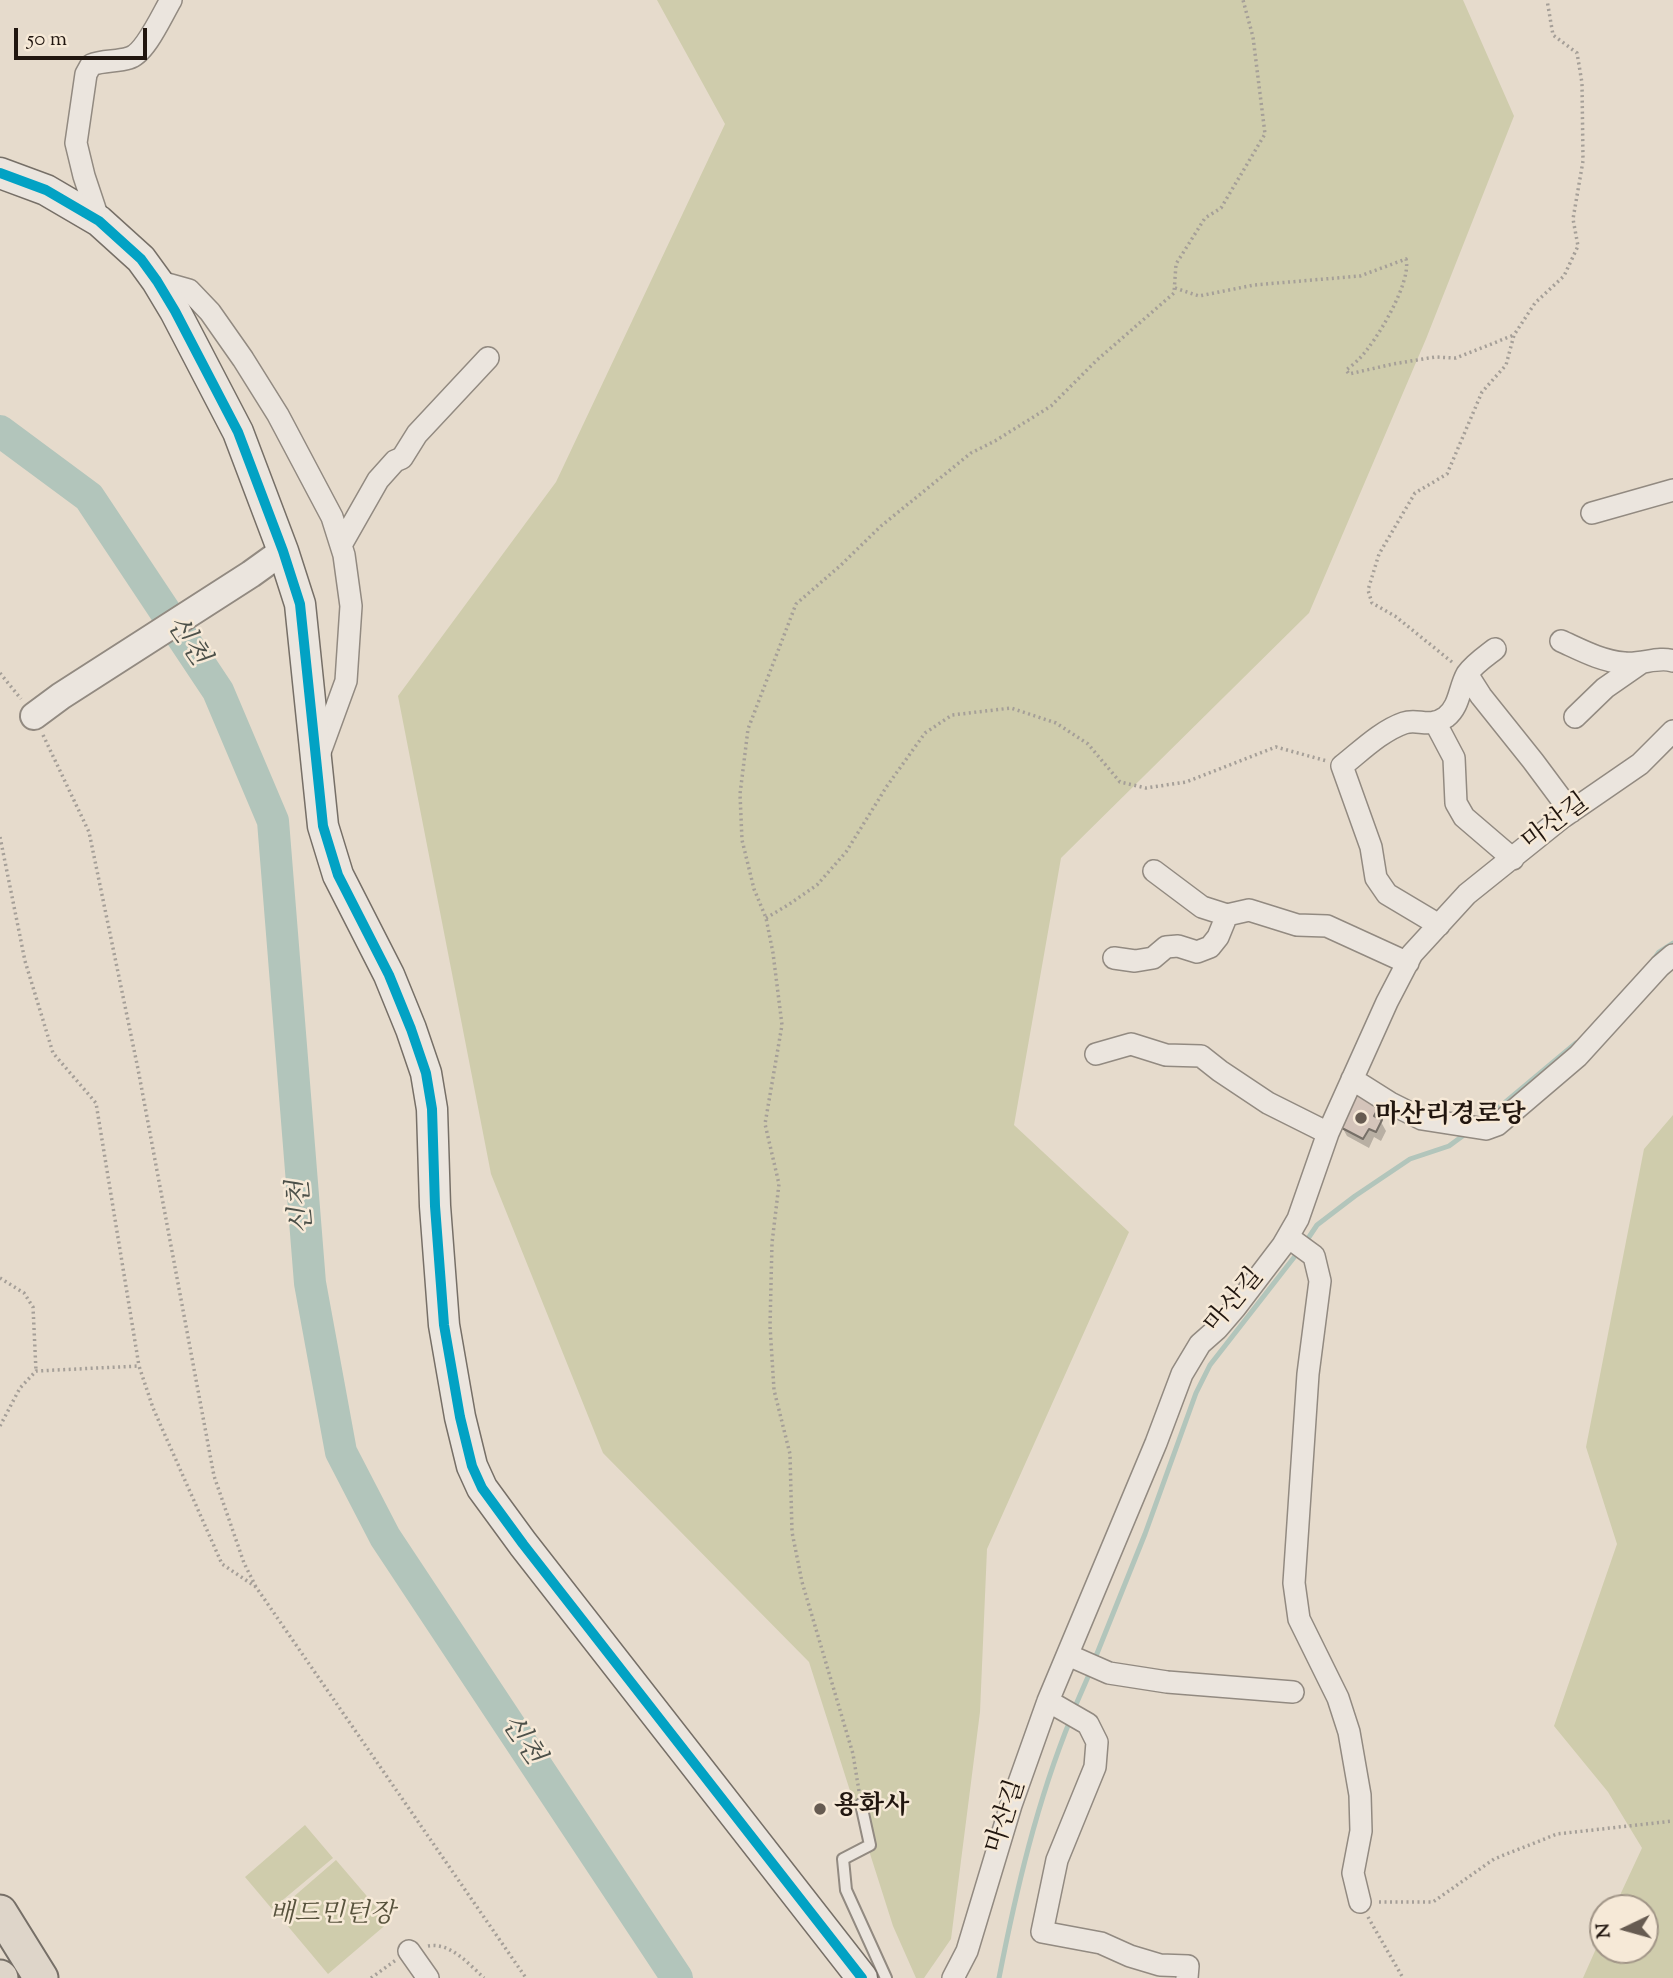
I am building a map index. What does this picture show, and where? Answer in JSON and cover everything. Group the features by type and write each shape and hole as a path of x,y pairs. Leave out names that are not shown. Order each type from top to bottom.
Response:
{"highway":[{"path":"0,1912 41,1978"}],"main road":[{"path":"0,173 46,190 99,221 141,259 157,281 238,432 283,551 300,604 323,827 338,875 389,975 426,1073 432,1109 435,1206 444,1325 460,1417 472,1466 482,1488 862,1978"}],"street":[{"path":"99,221 76,143 86,74 91,65 131,58 141,51 171,0"},
{"path":"157,281 189,290 210,312 278,415 332,517 344,555 351,606 346,681 316,764"},
{"path":"341,545 378,480 395,461 402,458 417,434 488,358"},
{"path":"1592,513 1673,490"},
{"path":"34,716 283,551"},
{"path":"1561,641 1602,659 1625,663 1665,658 1673,661"},
{"path":"1439,925 1387,894 1376,878 1371,847 1342,766 1382,735 1406,722 1422,724 1447,716 1458,702 1467,674 1495,649"},
{"path":"1575,717 1605,688 1641,663"},
{"path":"1467,674 1571,812"},
{"path":"1435,722 1454,758 1456,803 1464,817 1513,859"},
{"name":"마산길","path":"953,1978 967,1951 1011,1805 1075,1659 1182,1374 1200,1344 1300,1246 1298,1219 1328,1133 1387,1002 1412,954 1467,894 1571,812 1640,764 1673,731"},
{"path":"1154,870 1202,908 1227,915 1249,910 1297,925 1327,926 1408,962"},
{"path":"1114,958 1135,961 1153,958 1166,947 1178,946 1197,952 1210,947 1218,937 1227,915"},
{"path":"1352,1079 1422,1119 1486,1129 1497,1125 1578,1056 1673,955"},
{"path":"1096,1054 1131,1044 1166,1055 1201,1056 1268,1103 1328,1133"},
{"path":"1300,1246 1320,1281 1308,1374 1294,1583 1298,1619 1338,1698 1349,1732 1360,1795 1361,1831 1353,1873 1360,1902"},
{"path":"1075,1659 1109,1673 1167,1682 1293,1692"},
{"path":"1056,1706 1088,1724 1097,1742 1095,1768 1057,1860 1042,1932 1101,1942 1130,1956 1160,1965 1188,1966 1187,1978"},
{"path":"409,1951 428,1978"}],"lane":[{"path":"861,1804 870,1845 844,1859 846,1890 886,1978"}],"path":[{"path":"861,1804 853,1754 802,1582 792,1532 790,1454 774,1390 770,1326 772,1243 779,1184 765,1124 782,1025 766,918 754,889 742,840 740,794 748,729 796,604 881,526 971,453 1051,406 1097,360 1174,293 1176,264 1205,218 1221,208 1265,134 1253,37 1243,0"},
{"path":"1467,674 1395,616 1373,603 1368,590 1378,554 1415,493 1447,474 1482,392 1506,365 1514,335 1535,303 1564,276 1578,246 1573,219 1583,161 1582,83 1577,53 1553,35 1547,0"},
{"path":"1174,288 1199,296 1254,285 1360,276 1406,259 1408,267 1405,279 1390,314 1360,358 1346,370 1349,374 1435,357 1456,358 1514,335"},
{"path":"0,673 34,716 89,832 138,1069 214,1476 244,1563 256,1587 526,1978"},
{"path":"766,918 817,885 846,852 887,786 925,733 952,715 1011,708 1056,723 1088,744 1120,782 1146,788 1186,782 1276,747 1342,766"},
{"path":"0,837 25,961 53,1053 96,1103 139,1366 153,1408 222,1564 256,1587"},
{"path":"0,1278 24,1293 33,1307 36,1371"},
{"path":"0,1426 20,1388 36,1371 139,1366"},
{"path":"1403,1978 1360,1902 1433,1902 1494,1859 1557,1834 1673,1821"}],"green space":[{"path":"657,0 1463,0 1514,116 1426,339 1309,613 1061,858 1014,1125 1129,1232 987,1549 980,1712 951,1939 924,1978 916,1978 893,1926 809,1662 603,1453 491,1174 398,696 556,482 725,124"},
{"path":"1673,1115 1673,1978 1583,1978 1589,1964 1659,1964 1659,1894 1621,1894 1642,1848 1608,1792 1554,1726 1617,1544 1586,1447 1644,1149"},
{"path":"305,1825 333,1858 272,1909 245,1877"},
{"name":"배드민턴장","path":"336,1860 389,1922 328,1974 276,1912"}],"building":[{"name":"마산리경로당","path":"1357,1093 1380,1105 1374,1116 1382,1120 1376,1132 1369,1129 1363,1139 1340,1127"}],"waterway":[{"name":"신천","path":"0,431 89,497 218,691 273,821 310,1283 341,1452 385,1537 677,1978"},
{"path":"1654,959 1659,952 1673,943"},
{"path":"1484,1120 1576,1043"},
{"path":"1305,1243 1317,1225 1355,1196 1410,1159 1449,1146 1468,1132"},
{"path":"1094,1661 1145,1534 1196,1393 1210,1365 1299,1251"},
{"path":"1074,1709 1091,1670"},
{"path":"999,1978 1029,1846 1048,1781 1071,1718"}],"transit line":[{"path":"0,173 46,190 99,221 141,259 175,311 238,432 283,551 300,604 323,826 338,875 389,975 426,1073 432,1109 435,1206 444,1325 460,1417 472,1466 482,1488 862,1978"}],"place":[{"name":"마산리경로당","path":"1361,1118"},
{"name":"용화사","path":"820,1809"}]}
